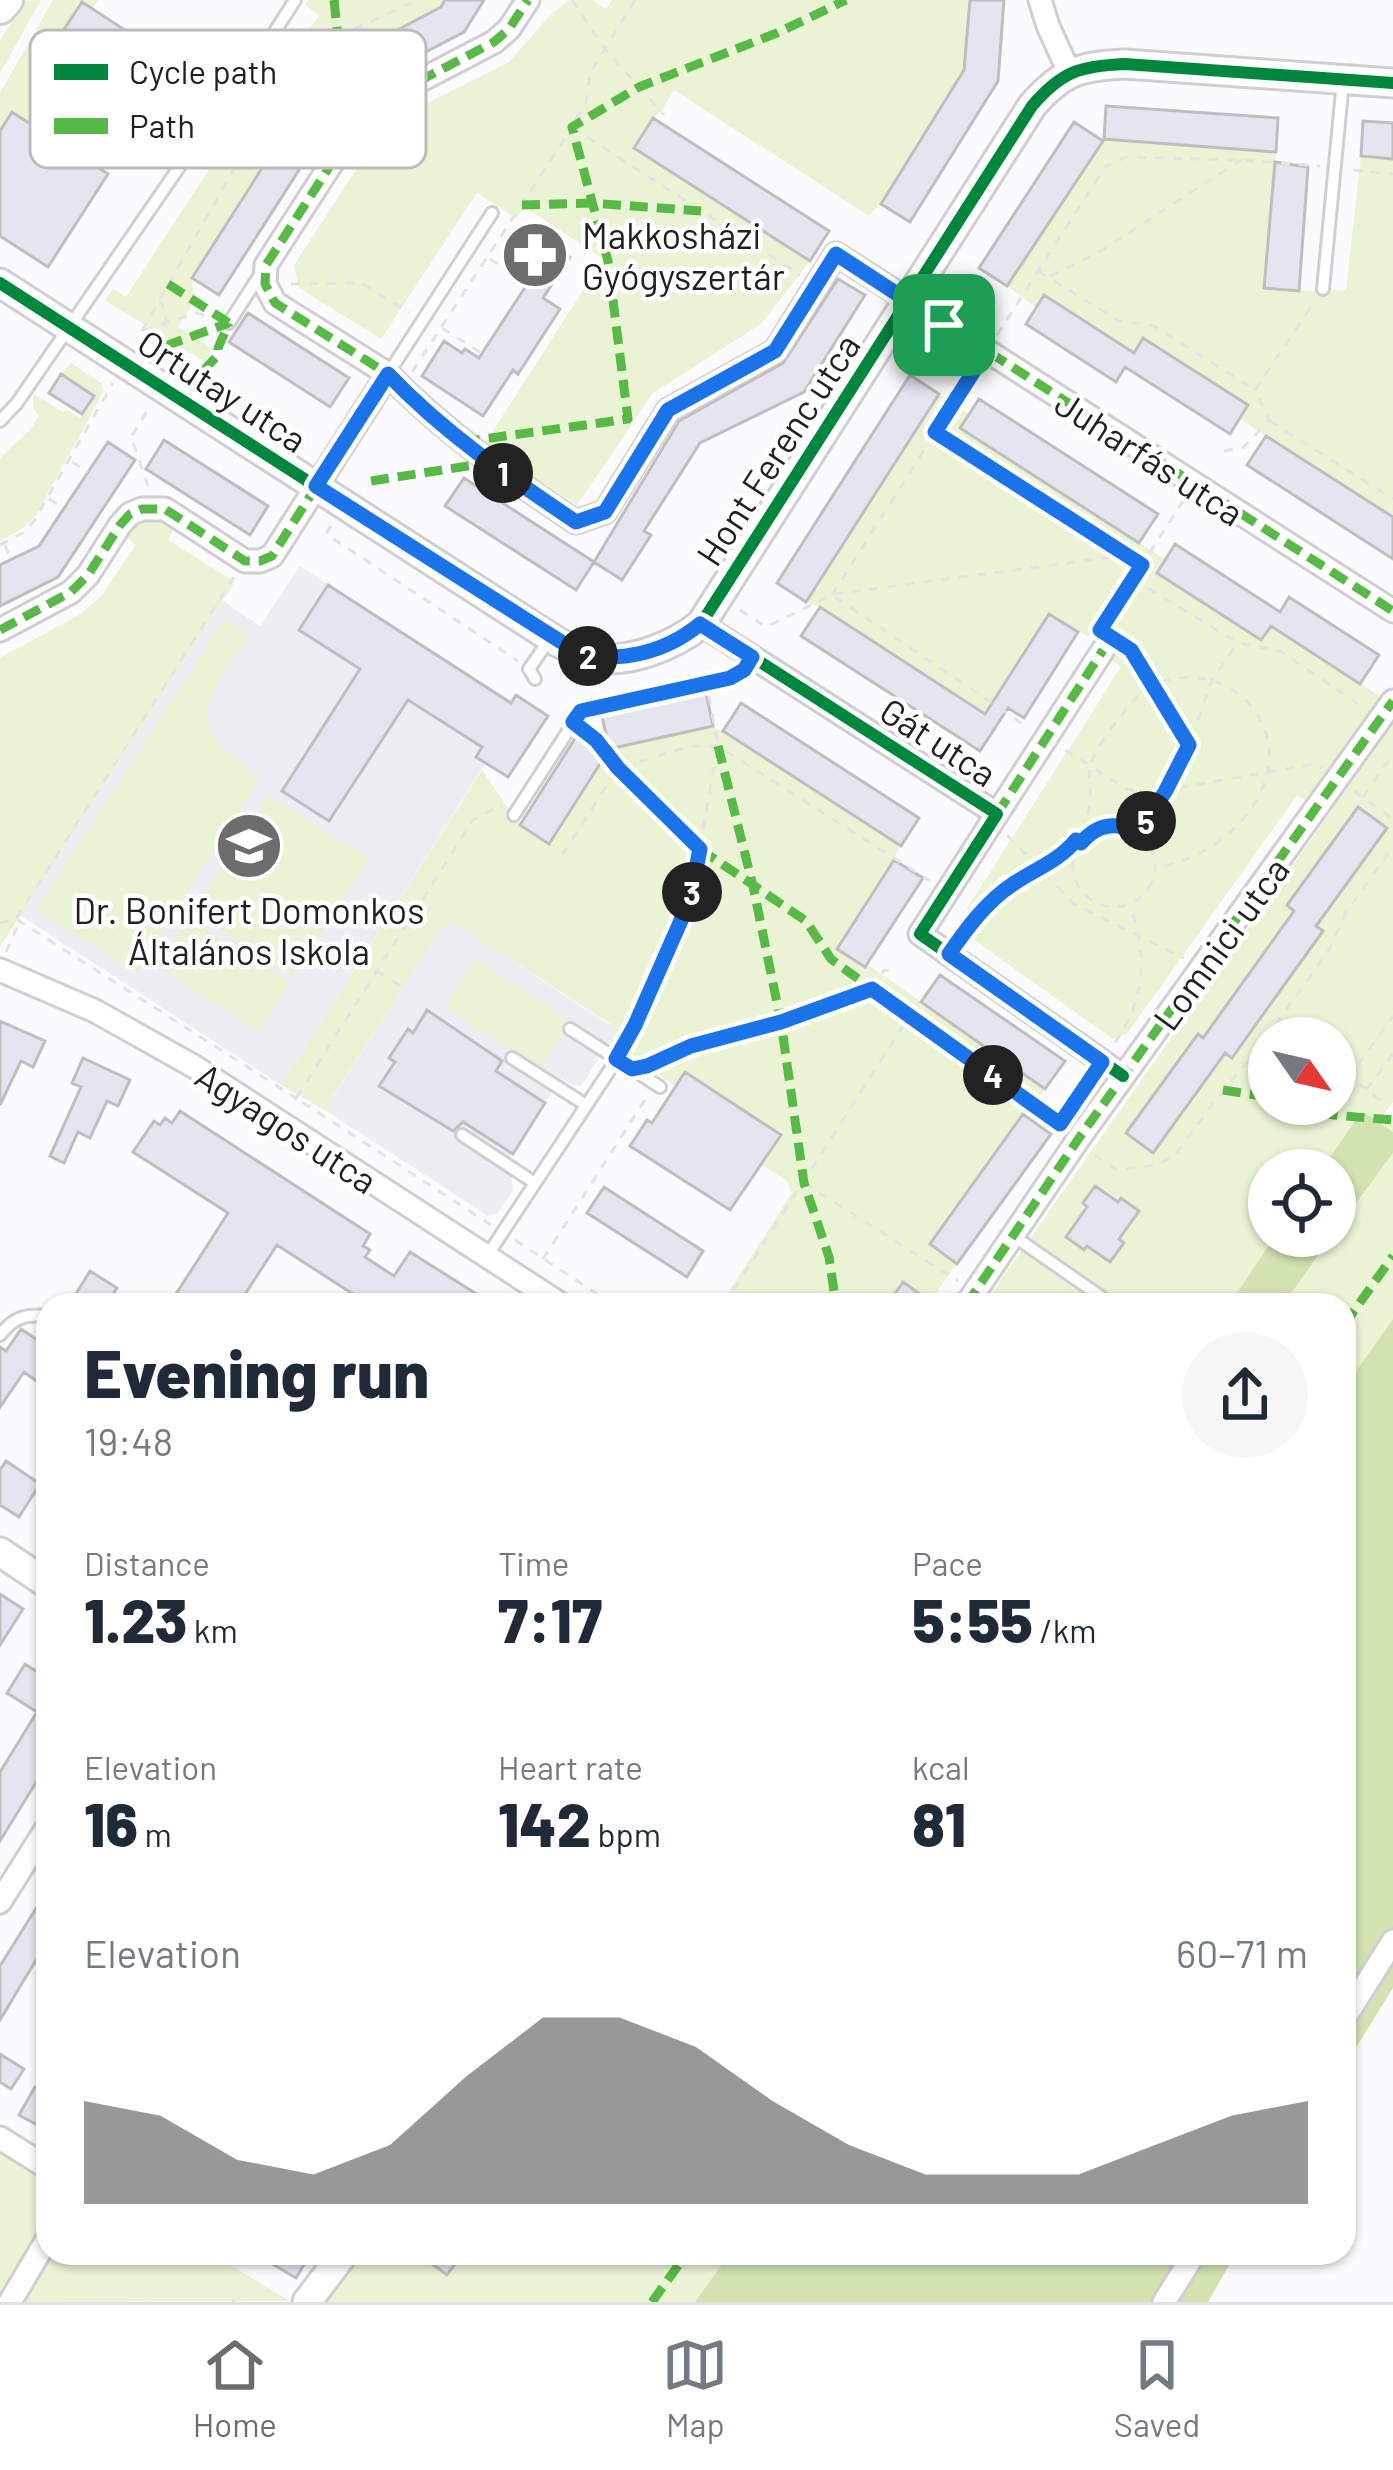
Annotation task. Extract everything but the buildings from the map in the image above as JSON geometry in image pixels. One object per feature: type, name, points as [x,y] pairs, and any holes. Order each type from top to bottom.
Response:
[{"type":"main road","points":[[0,8],[7,0]]},
{"type":"street","points":[[426,77],[494,42],[528,0]]},
{"type":"street","points":[[1040,0],[1069,72],[1090,65],[1125,64],[1393,82]]},
{"type":"street","name":"Hont Ferenc utca","points":[[719,596],[1032,106],[1069,72]]},
{"type":"street","points":[[0,630],[71,592],[130,514],[165,509],[245,561],[272,556],[316,486],[394,381],[275,303],[266,275],[331,168]]},
{"type":"street","name":"Hont Ferenc utca","points":[[394,381],[488,463],[576,522],[605,512],[668,410],[775,351],[836,254],[908,302]]},
{"type":"street","name":"Ortutay utca","points":[[0,284],[551,638],[593,658],[650,651],[685,636],[700,624],[719,596]]},
{"type":"street","name":"Juharfás utca","points":[[908,302],[1393,611]]},
{"type":"street","name":"Gát utca","points":[[700,624],[994,819]]},
{"type":"street","name":"Gát utca","points":[[949,954],[920,934],[1109,645]]},
{"type":"street","name":"Lomnici utca","points":[[974,1293],[1079,1138],[1387,710]]},
{"type":"street","points":[[949,954],[1123,1076]]},
{"type":"street","name":"Agyagos utca","points":[[0,968],[127,1027],[544,1293]]},
{"type":"street","points":[[0,1552],[36,1576]]},
{"type":"street","points":[[0,1903],[36,1845]]},
{"type":"street","points":[[1356,1999],[1393,1941]]},
{"type":"street","points":[[0,2138],[36,2160]]},
{"type":"street","points":[[10,2302],[36,2258]]},
{"type":"street","points":[[307,2302],[335,2265]]},
{"type":"street","points":[[1164,2302],[1187,2265]]},
{"type":"lane","points":[[272,30],[289,2]]},
{"type":"lane","points":[[1323,289],[1343,78]]},
{"type":"lane","points":[[0,421],[17,404],[179,168]]},
{"type":"lane","points":[[394,381],[422,320],[492,213]]},
{"type":"lane","points":[[229,323],[266,275]]},
{"type":"lane","points":[[532,674],[551,638]]},
{"type":"lane","points":[[514,815],[581,711],[730,678],[744,670],[752,657]]},
{"type":"lane","points":[[570,1029],[657,1085]]},
{"type":"lane","points":[[512,1058],[586,1105]]},
{"type":"lane","points":[[487,1256],[616,1059]]},
{"type":"lane","points":[[462,1135],[535,1183]]},
{"type":"lane","points":[[1012,1234],[1096,1293]]},
{"type":"lane","points":[[0,1335],[15,1319],[36,1315]]},
{"type":"path","points":[[352,30],[418,0]]},
{"type":"path","points":[[572,0],[604,48],[664,115]]},
{"type":"path","points":[[394,381],[441,328],[572,127],[586,102],[590,73],[635,0]]},
{"type":"path","points":[[572,127],[816,286]]},
{"type":"path","points":[[832,595],[1105,167],[1126,157],[1241,160],[1393,174]]},
{"type":"path","points":[[1048,277],[1096,254],[1241,160]]},
{"type":"path","points":[[229,323],[197,313],[142,331],[234,168]]},
{"type":"path","points":[[488,257],[529,284]]},
{"type":"path","points":[[1037,270],[1119,321],[1154,326],[1255,390],[1269,420],[1393,499]]},
{"type":"path","points":[[266,275],[362,283],[422,320]]},
{"type":"path","points":[[1255,390],[1323,289]]},
{"type":"path","points":[[159,299],[167,321],[159,342]]},
{"type":"path","points":[[441,328],[481,353]]},
{"type":"path","points":[[11,560],[2,544],[30,527],[113,383]]},
{"type":"path","points":[[150,406],[131,437],[148,486],[159,490],[156,508]]},
{"type":"path","points":[[1224,451],[1244,447],[1269,420]]},
{"type":"path","points":[[935,432],[1142,565]]},
{"type":"path","points":[[70,461],[88,472]]},
{"type":"path","points":[[1189,745],[1131,650],[1095,642],[1194,484]]},
{"type":"path","points":[[48,499],[64,508]]},
{"type":"path","points":[[332,526],[326,534],[532,674]]},
{"type":"path","points":[[719,596],[766,627],[832,595],[1127,555]]},
{"type":"path","points":[[0,968],[16,919],[245,561]]},
{"type":"path","points":[[1133,579],[1238,643],[1280,651],[1387,710]]},
{"type":"path","points":[[832,595],[1001,711],[1127,789],[1165,792],[1314,764],[1393,819]]},
{"type":"path","points":[[1138,833],[1189,745],[1212,680],[1238,643]]},
{"type":"path","points":[[949,954],[987,904],[1066,852],[1078,842],[1088,835],[1107,826],[1118,825],[1148,842],[1155,869],[1147,890],[1130,904],[1115,907],[1088,897],[1078,886],[1075,857],[1078,842],[1088,814],[1090,765],[1124,710],[1140,694],[1172,679],[1212,680],[1238,693],[1256,712],[1269,743],[1269,772],[1259,798],[1234,830],[1194,857],[1155,869]]},
{"type":"path","points":[[616,1059],[690,900],[718,746],[706,682]]},
{"type":"path","points":[[573,722],[700,849]]},
{"type":"path","points":[[562,855],[618,768],[691,746],[718,746],[947,892]]},
{"type":"path","points":[[1363,797],[1393,754]]},
{"type":"path","points":[[279,1122],[472,820],[499,806],[514,815]]},
{"type":"path","points":[[994,819],[1075,904],[1202,969]]},
{"type":"path","points":[[1079,1138],[1116,1170],[1158,1165],[1176,1154],[1329,950],[1346,912],[1393,847]]},
{"type":"path","points":[[872,989],[1060,1124],[1131,1018],[1141,987],[1140,936],[1130,904]]},
{"type":"path","points":[[0,923],[16,919],[595,1293]]},
{"type":"path","points":[[376,970],[403,988]]},
{"type":"path","points":[[632,1069],[872,989],[884,970],[895,971]]},
{"type":"path","points":[[731,1293],[910,1016]]},
{"type":"path","points":[[1380,1100],[1349,1077],[1393,1016]]},
{"type":"path","points":[[1386,1025],[1393,1030]]},
{"type":"path","points":[[1366,1090],[1393,1054]]},
{"type":"path","points":[[543,1259],[657,1085]]},
{"type":"path","points":[[804,1183],[961,1293]]},
{"type":"shaded area","name":"Dr. Bonifert Domonkos Általános Iskola","points":[[300,566],[495,692],[483,711],[500,721],[516,695],[548,716],[508,777],[485,764],[281,1085],[20,915],[223,601],[260,626]]},
{"type":"shaded area","points":[[455,924],[612,1026],[613,1036],[582,1085],[561,1078],[503,1168],[511,1174],[513,1190],[498,1213],[488,1216],[331,1114],[329,1103],[443,926]]},
{"type":"green space","points":[[41,0],[0,73],[0,41],[23,1]]},
{"type":"green space","points":[[53,0],[99,0],[72,30],[36,30]]},
{"type":"green space","points":[[308,0],[445,0],[441,7],[397,30],[309,30],[319,15],[305,5]]},
{"type":"green space","points":[[569,0],[592,0],[606,9],[612,0],[970,0],[964,70],[869,216],[674,90],[653,119],[810,261],[761,324],[653,393],[577,505],[484,445],[603,259],[525,207],[516,218],[477,193],[381,339],[299,288],[294,265],[357,168],[426,168],[426,104],[509,62]]},
{"type":"green space","points":[[30,40],[30,123],[12,112],[0,131],[0,93]]},
{"type":"green space","points":[[1104,139],[1276,152],[1264,288],[1299,291],[1346,290],[1361,156],[1393,159],[1393,518],[1240,419],[1248,405],[1143,339],[1134,353],[1045,296],[1037,308],[1007,286]]},
{"type":"green space","points":[[262,168],[192,278],[194,301],[178,327],[213,349],[205,362],[104,300],[113,289],[126,297],[208,171]]},
{"type":"green space","points":[[71,363],[101,383],[104,391],[36,515],[0,541],[0,458],[39,416],[33,408],[34,394],[80,418],[94,396],[61,374]]},
{"type":"green space","points":[[939,394],[969,414],[961,428],[1166,560],[1158,573],[1261,640],[1271,626],[1384,699],[1310,803],[1297,795],[1127,1034],[1113,1039],[967,935],[964,913],[1121,667],[1108,658],[1113,651],[1049,614],[985,714],[806,602]]},
{"type":"green space","points":[[150,520],[176,526],[168,540],[235,582],[0,947],[0,658],[82,613],[102,595],[136,545],[125,536]]},
{"type":"green space","points":[[225,619],[249,635],[214,690],[208,720],[222,748],[259,780],[136,973],[35,910]]},
{"type":"green space","points":[[1393,723],[1393,1102],[1382,1117],[1393,1125],[1393,1132],[1362,1111],[1356,1120],[1356,1017],[1248,1017],[1248,1125],[1352,1125],[1336,1149],[1248,1149],[1248,1257],[1261,1257],[1237,1293],[991,1293]]},
{"type":"green space","points":[[713,726],[901,846],[837,949],[864,967],[867,964],[1045,1089],[930,1243],[957,1263],[936,1293],[917,1293],[903,1283],[896,1293],[728,1293],[792,1193],[787,1181],[762,1165],[781,1134],[685,1073],[675,1086],[609,1043],[612,1025],[455,924],[443,926],[329,1102],[331,1114],[281,1085],[482,770],[520,825],[549,844],[609,749]]},
{"type":"green space","points":[[268,795],[369,859],[294,977],[193,912]]},
{"type":"green space","points":[[188,918],[290,983],[259,1032],[157,967]]},
{"type":"green space","points":[[475,959],[571,1021],[539,1069],[444,1007]]},
{"type":"green space","points":[[1362,1111],[1393,1132],[1393,1153],[1356,1203],[1356,1149],[1336,1149]]},
{"type":"green space","points":[[1393,1153],[1393,1319],[1356,1371],[1356,1293],[1292,1293],[1318,1257],[1356,1257],[1356,1204]]},
{"type":"green space","points":[[1261,1257],[1317,1257],[1292,1293],[1237,1293]]},
{"type":"green space","points":[[1393,1319],[1393,1988],[1356,2048],[1356,1371]]},
{"type":"green space","points":[[0,2147],[36,2169],[36,2243],[0,2299]]},
{"type":"green space","points":[[44,2265],[230,2265],[290,2301],[21,2302]]},
{"type":"green space","points":[[351,2265],[721,2265],[695,2302],[324,2302]]},
{"type":"green space","points":[[721,2265],[1229,2265],[1208,2302],[695,2302]]},
{"type":"marked path","points":[[334,0],[337,30]]},
{"type":"marked path","points":[[426,77],[494,42],[528,0]]},
{"type":"marked path","points":[[462,442],[628,419],[608,261],[572,127],[639,87],[777,33],[846,0]]},
{"type":"marked path","points":[[0,630],[71,592],[88,575],[120,525],[142,509],[165,509],[245,561],[272,556],[388,374],[275,303],[265,284],[266,265],[329,168]]},
{"type":"marked path","points":[[522,205],[591,203],[701,211]]},
{"type":"marked path","points":[[388,374],[454,434],[576,522],[605,512],[668,410],[775,351],[836,254],[1393,611]]},
{"type":"marked path","points":[[168,284],[229,323]]},
{"type":"marked path","points":[[165,346],[229,323]]},
{"type":"marked path","points":[[203,371],[218,355],[229,323]]},
{"type":"marked path","points":[[371,481],[487,463]]},
{"type":"marked path","points":[[997,814],[1103,650]]},
{"type":"marked path","points":[[974,1293],[1079,1138],[1393,701]]},
{"type":"marked path","points":[[718,746],[781,1022],[804,1183],[829,1257],[834,1293]]},
{"type":"marked path","points":[[700,849],[806,921],[831,959],[872,989]]},
{"type":"marked path","points":[[1223,1090],[1248,1094]]},
{"type":"marked path","points":[[1356,1117],[1393,1120]]},
{"type":"marked path","points":[[1356,1308],[1393,1256]]},
{"type":"marked path","points":[[652,2302],[678,2265]]},
{"type":"cycle path","points":[[0,283],[556,641],[587,656],[635,656],[678,640],[701,624],[1032,106],[1053,85],[1084,69],[1125,64],[1393,83]]},
{"type":"cycle path","points":[[701,624],[997,814],[920,934],[1123,1076]]},
{"type":"place","name":"Makkosházi Gyógyszertár","points":[[535,255]]},
{"type":"place","name":"Dr. Bonifert Domonkos Általános Iskola","points":[[249,846]]},
{"type":"route","points":[[836,254],[944,325],[986,352],[935,432],[1142,565],[1100,630],[1131,650],[1189,745],[1138,833],[1107,826],[1081,843],[1076,840],[1066,852],[987,904],[949,954],[1102,1062],[1060,1124],[872,989],[781,1022],[691,1046],[647,1066],[632,1069],[616,1059],[690,900],[700,849],[573,722],[581,711],[730,678],[744,670],[752,657],[700,624],[650,651],[593,658],[556,641],[316,486],[388,374],[488,463],[576,522],[605,512],[668,410],[775,351],[836,254]]}]
